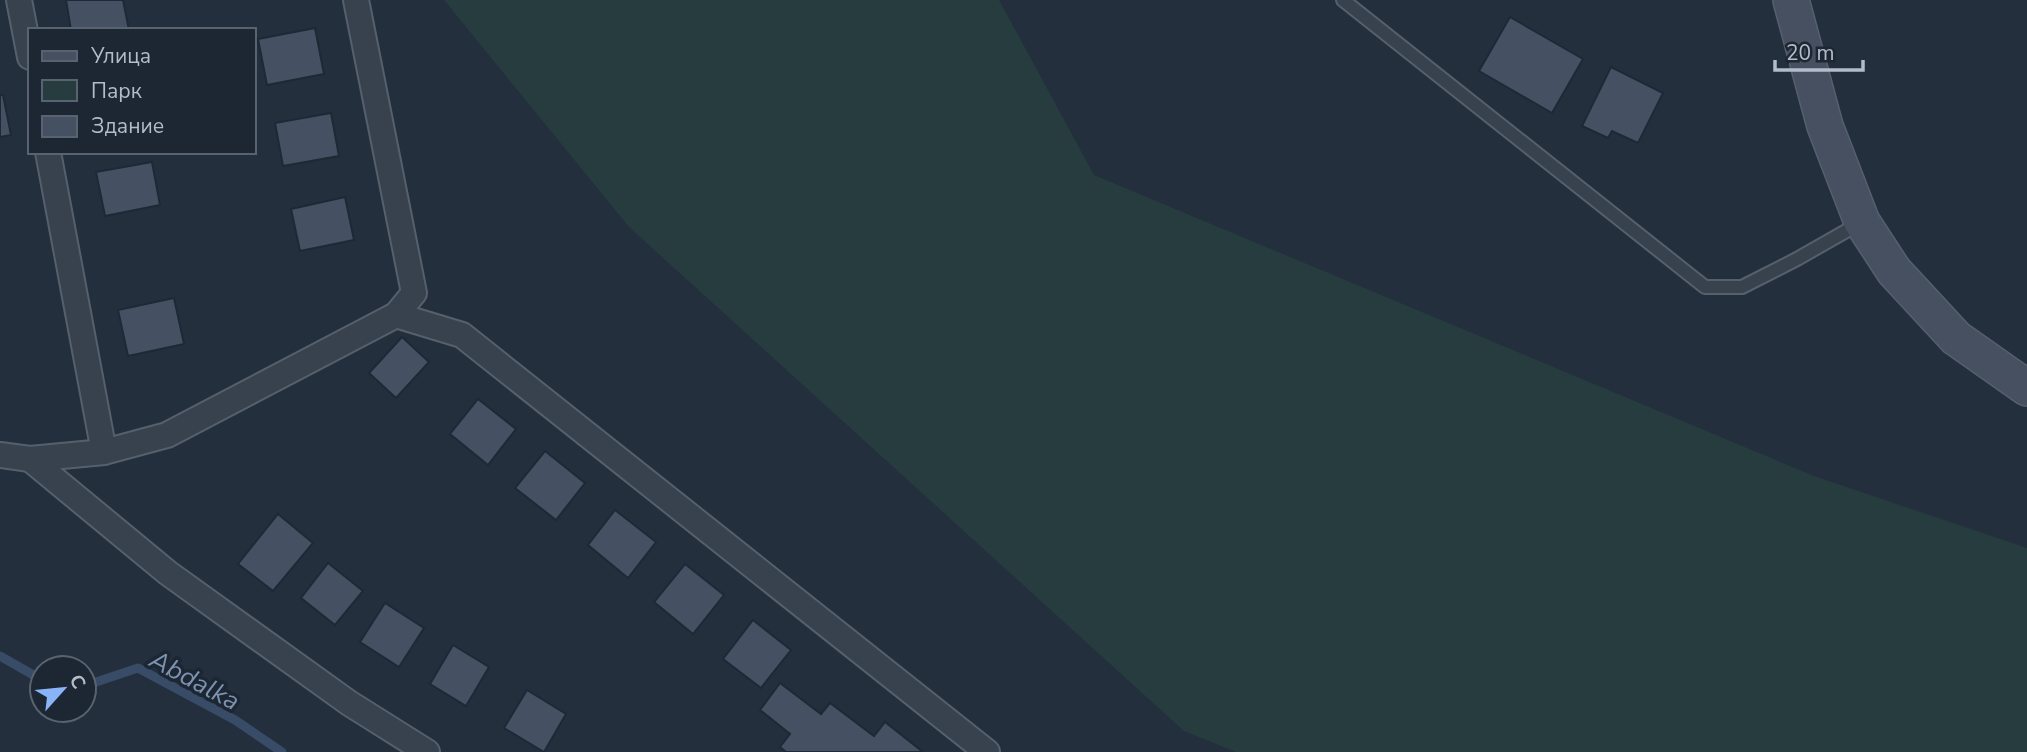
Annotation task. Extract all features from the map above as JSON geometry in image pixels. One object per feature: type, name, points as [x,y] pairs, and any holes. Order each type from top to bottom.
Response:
[{"type":"main road","points":[[1791,0],[1825,127],[1862,222],[1894,271],[1956,338],[2027,388]]},
{"type":"street","points":[[19,0],[28,47]]},
{"type":"street","points":[[0,455],[30,459],[104,452],[167,435],[396,315],[414,293],[356,0]]},
{"type":"street","points":[[48,154],[104,452]]},
{"type":"street","points":[[396,315],[462,335],[987,752]]},
{"type":"street","points":[[30,459],[168,573],[349,703],[427,752]]},
{"type":"lane","points":[[1343,0],[1705,287],[1742,287],[1862,222]]},
{"type":"green space","points":[[444,0],[999,0],[1094,175],[1814,476],[2027,548],[2027,752],[1236,752],[1184,731],[629,227]]},
{"type":"building","points":[[66,0],[123,0],[129,28],[71,28]]},
{"type":"building","points":[[1510,17],[1583,59],[1552,113],[1479,71]]},
{"type":"building","points":[[315,28],[324,74],[267,85],[258,39]]},
{"type":"building","points":[[1611,67],[1663,93],[1638,143],[1612,131],[1608,138],[1582,126]]},
{"type":"building","points":[[0,95],[3,95],[11,135],[0,137]]},
{"type":"building","points":[[331,113],[339,156],[283,166],[275,123]]},
{"type":"building","points":[[152,162],[160,205],[105,216],[96,172]]},
{"type":"building","points":[[345,197],[354,240],[300,251],[291,209]]},
{"type":"building","points":[[174,298],[184,344],[128,356],[118,310]]},
{"type":"building","points":[[402,337],[429,362],[396,398],[369,373]]},
{"type":"building","points":[[478,399],[516,429],[488,465],[450,434]]},
{"type":"building","points":[[545,451],[585,483],[556,520],[515,488]]},
{"type":"building","points":[[615,510],[656,542],[628,578],[588,545]]},
{"type":"building","points":[[278,514],[313,543],[273,591],[238,564]]},
{"type":"building","points":[[328,563],[363,591],[335,625],[301,598]]},
{"type":"building","points":[[685,564],[724,595],[693,634],[654,602]]},
{"type":"building","points":[[385,603],[424,628],[399,667],[360,642]]},
{"type":"building","points":[[753,620],[791,650],[761,688],[723,659]]},
{"type":"building","points":[[453,645],[489,667],[466,706],[430,684]]},
{"type":"building","points":[[780,683],[821,714],[830,703],[874,736],[885,722],[923,752],[786,752],[780,747],[790,734],[760,710]]},
{"type":"building","points":[[527,690],[566,714],[544,752],[504,728]]},
{"type":"waterway","name":"Abdalka","points":[[0,656],[28,672]]},
{"type":"waterway","name":"Abdalka","points":[[98,681],[138,668],[235,720],[282,752]]}]
